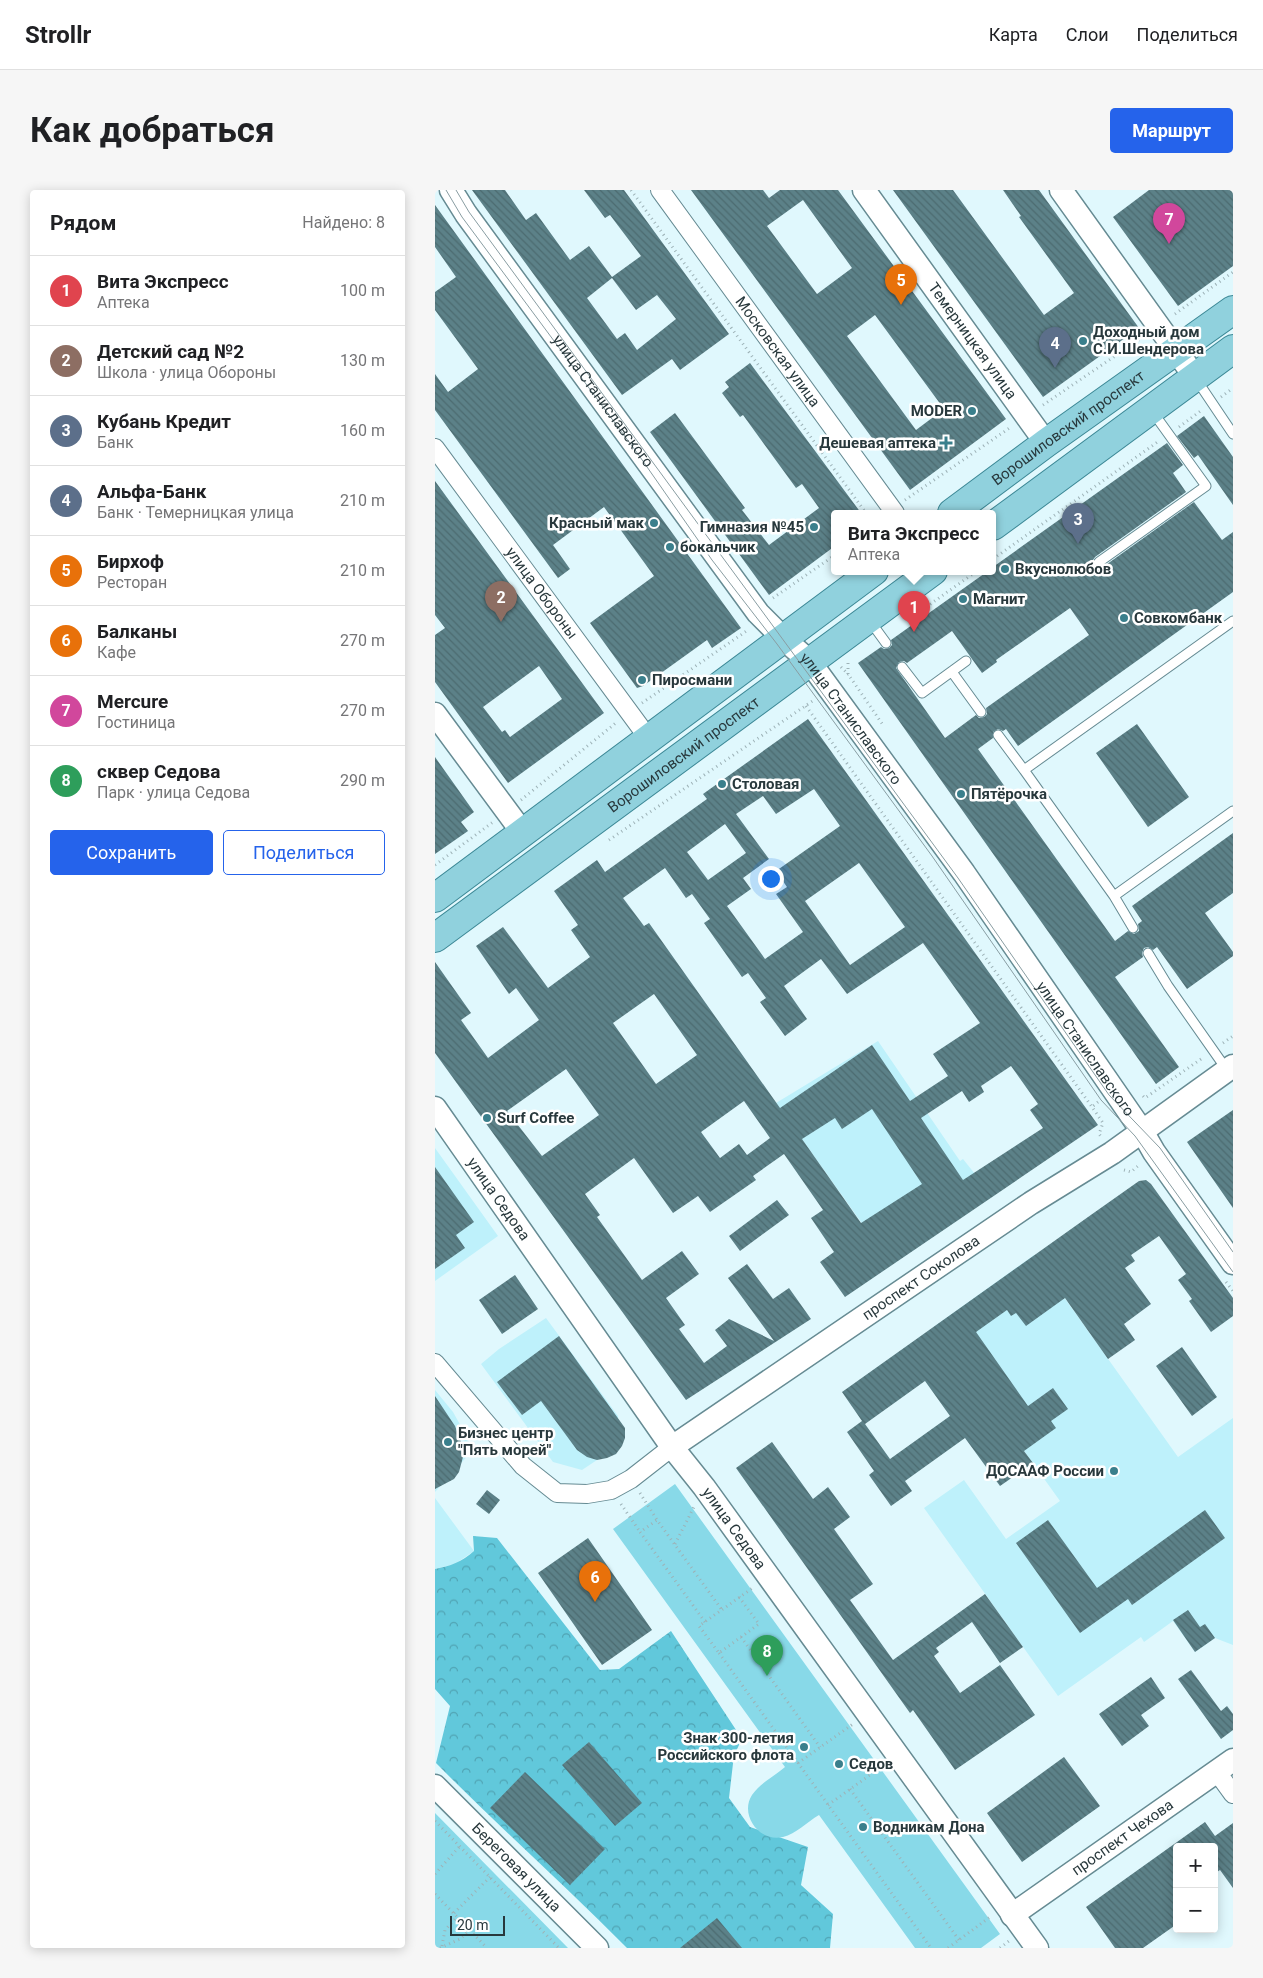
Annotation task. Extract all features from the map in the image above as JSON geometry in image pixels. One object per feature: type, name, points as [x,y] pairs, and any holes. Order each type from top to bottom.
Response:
[{"type":"main road","name":"Ворошиловский проспект","points":[[956,510],[1046,443],[1233,310]]},
{"type":"main road","points":[[996,524],[1233,349]]},
{"type":"main road","points":[[435,898],[870,575]]},
{"type":"main road","name":"Ворошиловский проспект","points":[[435,938],[549,856],[927,575]]},
{"type":"street","name":"улица Станиславского","points":[[451,190],[466,214],[758,614],[784,639],[818,655],[829,688],[959,867],[1154,1152],[1233,1262]]},
{"type":"street","name":"Московская улица","points":[[660,190],[893,510]]},
{"type":"street","name":"Темерницкая улица","points":[[864,190],[1046,443]]},
{"type":"street","points":[[1061,190],[1195,377]]},
{"type":"street","name":"улица Обороны","points":[[435,448],[649,739]]},
{"type":"street","points":[[435,714],[523,833]]},
{"type":"street","name":"проспект Соколова","points":[[435,1363],[523,1466],[557,1493],[587,1494],[611,1490],[631,1480],[672,1447],[966,1246],[1112,1153],[1230,1068]]},
{"type":"street","name":"улица Седова","points":[[435,1108],[672,1447],[704,1487],[1037,1948]]},
{"type":"street","points":[[1225,1766],[1233,1794]]},
{"type":"street","name":"проспект Чехова","points":[[1010,1910],[1225,1766]]},
{"type":"street","name":"Береговая улица","points":[[435,1786],[597,1948]]},
{"type":"lane","points":[[1195,377],[1233,434]]},
{"type":"lane","points":[[1099,562],[1206,486],[1151,408]]},
{"type":"lane","points":[[867,618],[886,643]]},
{"type":"lane","points":[[1024,770],[1233,621]]},
{"type":"lane","points":[[902,667],[921,694],[966,662]]},
{"type":"lane","points":[[952,672],[981,712]]},
{"type":"lane","points":[[998,735],[1113,896],[1133,928]]},
{"type":"lane","points":[[1113,896],[1233,811]]},
{"type":"lane","points":[[1148,954],[1213,1050],[1230,1068]]},
{"type":"path","points":[[631,190],[864,510]]},
{"type":"path","points":[[895,510],[1233,272]]},
{"type":"path","points":[[996,557],[1233,388]]},
{"type":"path","points":[[773,598],[831,558]]},
{"type":"path","points":[[921,610],[971,575]]},
{"type":"path","points":[[818,655],[848,674],[887,731]]},
{"type":"path","points":[[848,674],[847,663],[854,658]]},
{"type":"path","points":[[605,844],[806,706],[848,674]]},
{"type":"path","points":[[806,706],[1092,1106]]},
{"type":"path","points":[[1139,1092],[1145,1098],[1233,1036]]},
{"type":"path","points":[[631,1480],[657,1520],[722,1610]]},
{"type":"path","points":[[675,1544],[704,1487]]},
{"type":"path","points":[[611,1490],[705,1622]]},
{"type":"path","points":[[640,1532],[657,1520]]},
{"type":"path","points":[[719,1653],[759,1624],[739,1597],[699,1626],[931,1948]]},
{"type":"path","points":[[741,1637],[820,1747]]},
{"type":"path","points":[[798,1763],[868,1713]]},
{"type":"path","points":[[828,1805],[898,1755]]},
{"type":"path","points":[[850,1789],[959,1940]]},
{"type":"path","points":[[435,1821],[559,1948]]},
{"type":"path","points":[[435,1874],[460,1846]]},
{"type":"path","points":[[454,1913],[490,1876]]},
{"type":"path","points":[[435,1894],[487,1948]]},
{"type":"path","points":[[949,1948],[959,1940],[1010,1910]]},
{"type":"path","points":[[441,1947],[445,1930],[457,1917]]},
{"type":"path","points":[[441,1947],[460,1939],[470,1930]]},
{"type":"shaded area","points":[[878,1041],[960,1161],[963,1159],[975,1174],[891,1264],[776,1103]]},
{"type":"shaded area","points":[[435,1148],[498,1236],[435,1281]]},
{"type":"shaded area","name":"ДОСААФ России","points":[[1034,1255],[1178,1457],[1233,1418],[1233,1645],[1215,1638],[1195,1652],[1173,1621],[1144,1642],[1141,1637],[1058,1696],[924,1508],[964,1480],[1006,1539],[1060,1501],[935,1326]]},
{"type":"shaded area","points":[[546,1318],[618,1416],[618,1446],[582,1470],[553,1462],[481,1364],[499,1349]]},
{"type":"shaded area","name":"Бизнес центр \"Пять морей\"","points":[[435,1390],[453,1412],[467,1437],[472,1451],[435,1492]]},
{"type":"shaded area","points":[[675,1484],[1000,1934],[981,1948],[915,1948],[819,1815],[797,1831],[783,1837],[767,1836],[754,1826],[748,1811],[752,1795],[763,1783],[785,1767],[613,1529]]},
{"type":"shaded area","points":[[435,1498],[474,1551],[455,1564],[435,1569]]},
{"type":"shaded area","points":[[435,1813],[568,1948],[435,1948]]},
{"type":"green space","points":[[473,1536],[497,1538],[600,1670],[619,1669],[671,1631],[742,1739],[734,1755],[729,1798],[750,1827],[808,1847],[801,1885],[833,1914],[830,1948],[627,1948],[436,1763],[450,1706],[435,1689],[435,1569],[456,1563],[474,1551]]},
{"type":"building","points":[[472,190],[505,190],[526,220],[536,213],[570,260],[589,246],[612,277],[641,256],[610,215],[605,218],[584,190],[624,190],[729,334],[680,370],[672,359],[622,395]],"holes":[[[612,278],[636,310],[657,295],[676,319],[637,350],[625,333],[617,339],[587,298]]]},
{"type":"building","points":[[691,190],[763,190],[769,198],[780,190],[838,190],[1006,419],[910,490]],"holes":[[[803,200],[852,268],[817,294],[767,226]],[[875,315],[944,409],[916,430],[847,336]]]},
{"type":"building","points":[[893,190],[953,190],[1044,315],[1074,293],[1019,217],[1021,216],[1003,190],[1039,190],[1139,328],[1043,397]]},
{"type":"building","points":[[1149,190],[1233,190],[1233,266],[1178,306],[1113,217]]},
{"type":"building","points":[[435,205],[741,628],[712,648],[707,640],[643,686],[637,688],[590,623],[654,576],[604,507],[553,545],[570,569],[558,578],[435,410],[435,374],[448,392],[478,369],[435,310],[435,292],[456,277],[435,247]]},
{"type":"building","points":[[750,363],[859,510],[831,510],[831,549],[769,595],[650,432],[675,413],[745,508],[742,510],[769,545],[819,508],[802,484],[796,488],[743,415],[740,417],[722,393],[729,387],[725,382]]},
{"type":"building","points":[[1204,416],[1233,457],[1233,505],[1198,455],[1194,458],[1177,436]]},
{"type":"building","points":[[1167,443],[1183,465],[1173,473],[1186,492],[1095,557],[1093,560],[1094,565],[1097,568],[1103,567],[1194,502],[1222,540],[1233,532],[1233,592],[1018,746],[1006,729],[1003,731],[998,729],[993,732],[993,738],[978,749],[1115,941],[1128,931],[1134,934],[1139,931],[1138,924],[1142,921],[1132,906],[1233,833],[1233,893],[1205,913],[1233,952],[1233,956],[1187,989],[1157,947],[1153,950],[1148,947],[1144,948],[1143,957],[1115,977],[1179,1067],[1156,1084],[858,663],[881,647],[884,649],[889,648],[892,645],[891,640],[982,575],[996,575],[996,565]],"holes":[[[1070,608],[1089,635],[986,708],[987,714],[984,717],[979,718],[976,715],[945,738],[896,668],[899,662],[904,661],[907,663],[952,631],[982,673],[997,662],[996,660]]]},
{"type":"building","points":[[435,481],[604,713],[508,783],[435,682],[435,635],[445,628],[435,615]],"holes":[[[539,666],[562,699],[510,737],[505,730],[502,732],[483,707]]]},
{"type":"building","points":[[808,719],[1098,1125],[845,1297],[820,1262],[834,1252],[811,1218],[823,1210],[784,1154],[753,1176],[756,1180],[710,1212],[698,1196],[673,1213],[634,1158],[585,1194],[600,1215],[597,1217],[642,1280],[682,1251],[699,1274],[666,1298],[685,1325],[679,1329],[704,1363],[727,1346],[715,1330],[729,1319],[774,1341],[728,1278],[747,1264],[773,1299],[789,1288],[811,1319],[686,1400],[435,1053],[435,962],[471,1013],[461,1020],[488,1058],[539,1020],[516,988],[509,994],[476,946],[503,927],[548,988],[590,957],[571,930],[578,925],[554,891],[597,860],[605,872],[707,799],[703,794]],"holes":[[[814,789],[840,826],[776,871],[787,887],[776,894],[803,932],[765,959],[727,906],[751,889],[743,878],[769,859],[736,814],[763,796],[776,814]],[[725,824],[746,853],[708,880],[687,852]],[[859,863],[905,927],[850,965],[805,901]],[[665,868],[686,898],[692,894],[710,919],[704,923],[742,977],[748,973],[766,998],[760,1002],[785,1036],[807,1019],[784,986],[821,959],[847,994],[923,943],[980,1023],[933,1054],[948,1076],[910,1101],[872,1045],[780,1108],[649,923],[644,926],[623,898]],[[654,994],[697,1055],[656,1084],[613,1023]],[[1011,1066],[1038,1104],[1030,1110],[1043,1128],[963,1180],[921,1118],[962,1091],[969,1102],[984,1092],[981,1086]],[[566,1069],[599,1115],[542,1156],[507,1111]],[[744,1101],[770,1138],[747,1155],[739,1144],[720,1158],[701,1132]],[[872,1109],[922,1184],[861,1223],[802,1139],[835,1118],[842,1129]]]},
{"type":"building","points":[[1137,724],[1189,797],[1148,827],[1096,753]]},
{"type":"building","points":[[435,757],[474,812],[461,822],[468,831],[435,854]]},
{"type":"building","points":[[1233,1110],[1233,1208],[1187,1142]]},
{"type":"building","points":[[435,1167],[474,1222],[456,1235],[465,1248],[435,1269]]},
{"type":"building","points":[[1146,1180],[1151,1184],[1233,1298],[1233,1316],[1211,1332],[1189,1301],[1192,1299],[1178,1280],[1186,1274],[1159,1236],[1131,1255],[1135,1261],[1125,1268],[1151,1304],[1124,1324],[1135,1340],[1108,1359],[1065,1298],[1026,1326],[1016,1313],[1011,1316],[1007,1310],[976,1332],[1028,1406],[1053,1388],[1068,1409],[1051,1421],[1056,1428],[1024,1451],[1033,1463],[1000,1486],[965,1438],[905,1481],[912,1491],[891,1506],[869,1475],[874,1471],[847,1432],[862,1421],[842,1392],[1139,1181]],"holes":[[[925,1381],[950,1416],[890,1459],[865,1424]]]},
{"type":"building","points":[[777,1200],[789,1215],[740,1251],[729,1236]]},
{"type":"building","points":[[515,1275],[538,1309],[502,1334],[479,1300]]},
{"type":"building","points":[[559,1336],[625,1428],[625,1438],[622,1446],[616,1454],[607,1458],[597,1460],[587,1457],[577,1450],[541,1401],[522,1415],[497,1382]]},
{"type":"building","points":[[1182,1347],[1217,1397],[1192,1416],[1156,1366]]},
{"type":"building","name":"Бизнес центр \"Пять морей\"","points":[[435,1396],[455,1426],[463,1447],[463,1457],[459,1472],[454,1479],[435,1489]]},
{"type":"building","points":[[772,1442],[813,1499],[828,1487],[850,1517],[834,1529],[873,1584],[850,1600],[893,1660],[985,1594],[1023,1647],[1000,1663],[972,1622],[936,1648],[939,1652],[934,1656],[960,1693],[1000,1665],[1035,1715],[955,1770],[913,1710],[910,1713],[736,1468]]},
{"type":"building","points":[[487,1490],[500,1500],[489,1514],[476,1504]]},
{"type":"building","points":[[1205,1510],[1225,1538],[1132,1605],[1128,1599],[1080,1633],[1016,1543],[1048,1520],[1097,1588]]},
{"type":"building","points":[[588,1538],[652,1630],[602,1665],[538,1573]]},
{"type":"building","points":[[1188,1610],[1200,1627],[1205,1624],[1215,1638],[1195,1652],[1173,1620]]},
{"type":"building","points":[[1191,1670],[1221,1711],[1227,1706],[1233,1714],[1233,1730],[1221,1739],[1178,1679]]},
{"type":"building","points":[[1151,1677],[1165,1698],[1141,1715],[1149,1726],[1122,1746],[1099,1714]]},
{"type":"building","points":[[589,1742],[642,1803],[615,1826],[562,1765]]},
{"type":"building","points":[[1064,1757],[1100,1806],[1022,1862],[987,1813]]},
{"type":"building","points":[[525,1772],[605,1849],[570,1885],[490,1808]]},
{"type":"building","points":[[1205,1822],[1215,1836],[1233,1823],[1233,1888],[1220,1870],[1218,1871],[1218,1843],[1176,1843]]},
{"type":"building","points":[[1173,1845],[1173,1927],[1143,1948],[1115,1948],[1086,1907]]},
{"type":"building","points":[[717,1918],[742,1948],[680,1948]]},
{"type":"tram line","points":[[446,190],[462,217],[638,454],[712,560],[777,644],[932,856],[1101,1100],[1135,1136],[1233,1272]]},
{"type":"tram line","points":[[456,190],[469,212],[958,878],[1109,1095],[1160,1148],[1233,1252]]},
{"type":"place","name":"Mercure","points":[[1169,244]]},
{"type":"place","name":"Бирхоф","points":[[901,305]]},
{"type":"place","name":"Доходный дом С.И.Шендерова","points":[[1083,341]]},
{"type":"place","name":"Альфа-Банк","points":[[1055,368]]},
{"type":"place","name":"MODER","points":[[972,411]]},
{"type":"place","name":"Дешевая аптека","points":[[946,443]]},
{"type":"place","name":"Красный мак","points":[[654,523]]},
{"type":"place","name":"Гимназия №45","points":[[814,527]]},
{"type":"place","name":"Кубань Кредит","points":[[1078,544]]},
{"type":"place","name":"бокальчик","points":[[670,547]]},
{"type":"place","name":"Вкуснолюбов","points":[[1005,569]]},
{"type":"place","name":"Магнит","points":[[963,599]]},
{"type":"place","name":"Совкомбанк","points":[[1124,618]]},
{"type":"place","name":"Детский сад №2","points":[[501,622]]},
{"type":"place","name":"Вита Экспресс","points":[[914,632]]},
{"type":"place","name":"Пиросмани","points":[[642,680]]},
{"type":"place","name":"Столовая","points":[[722,784]]},
{"type":"place","name":"Пятёрочка","points":[[961,794]]},
{"type":"place","name":"Surf Coffee","points":[[487,1118]]},
{"type":"place","name":"Бизнес центр \"Пять морей\"","points":[[448,1442]]},
{"type":"place","name":"ДОСААФ России","points":[[1114,1471]]},
{"type":"place","name":"Балканы","points":[[595,1602]]},
{"type":"place","name":"сквер Седова","points":[[767,1676]]},
{"type":"place","name":"Знак 300-летия Российского флота","points":[[804,1747]]},
{"type":"place","name":"Седов","points":[[839,1764]]},
{"type":"place","name":"Водникам Дона","points":[[863,1827]]}]
